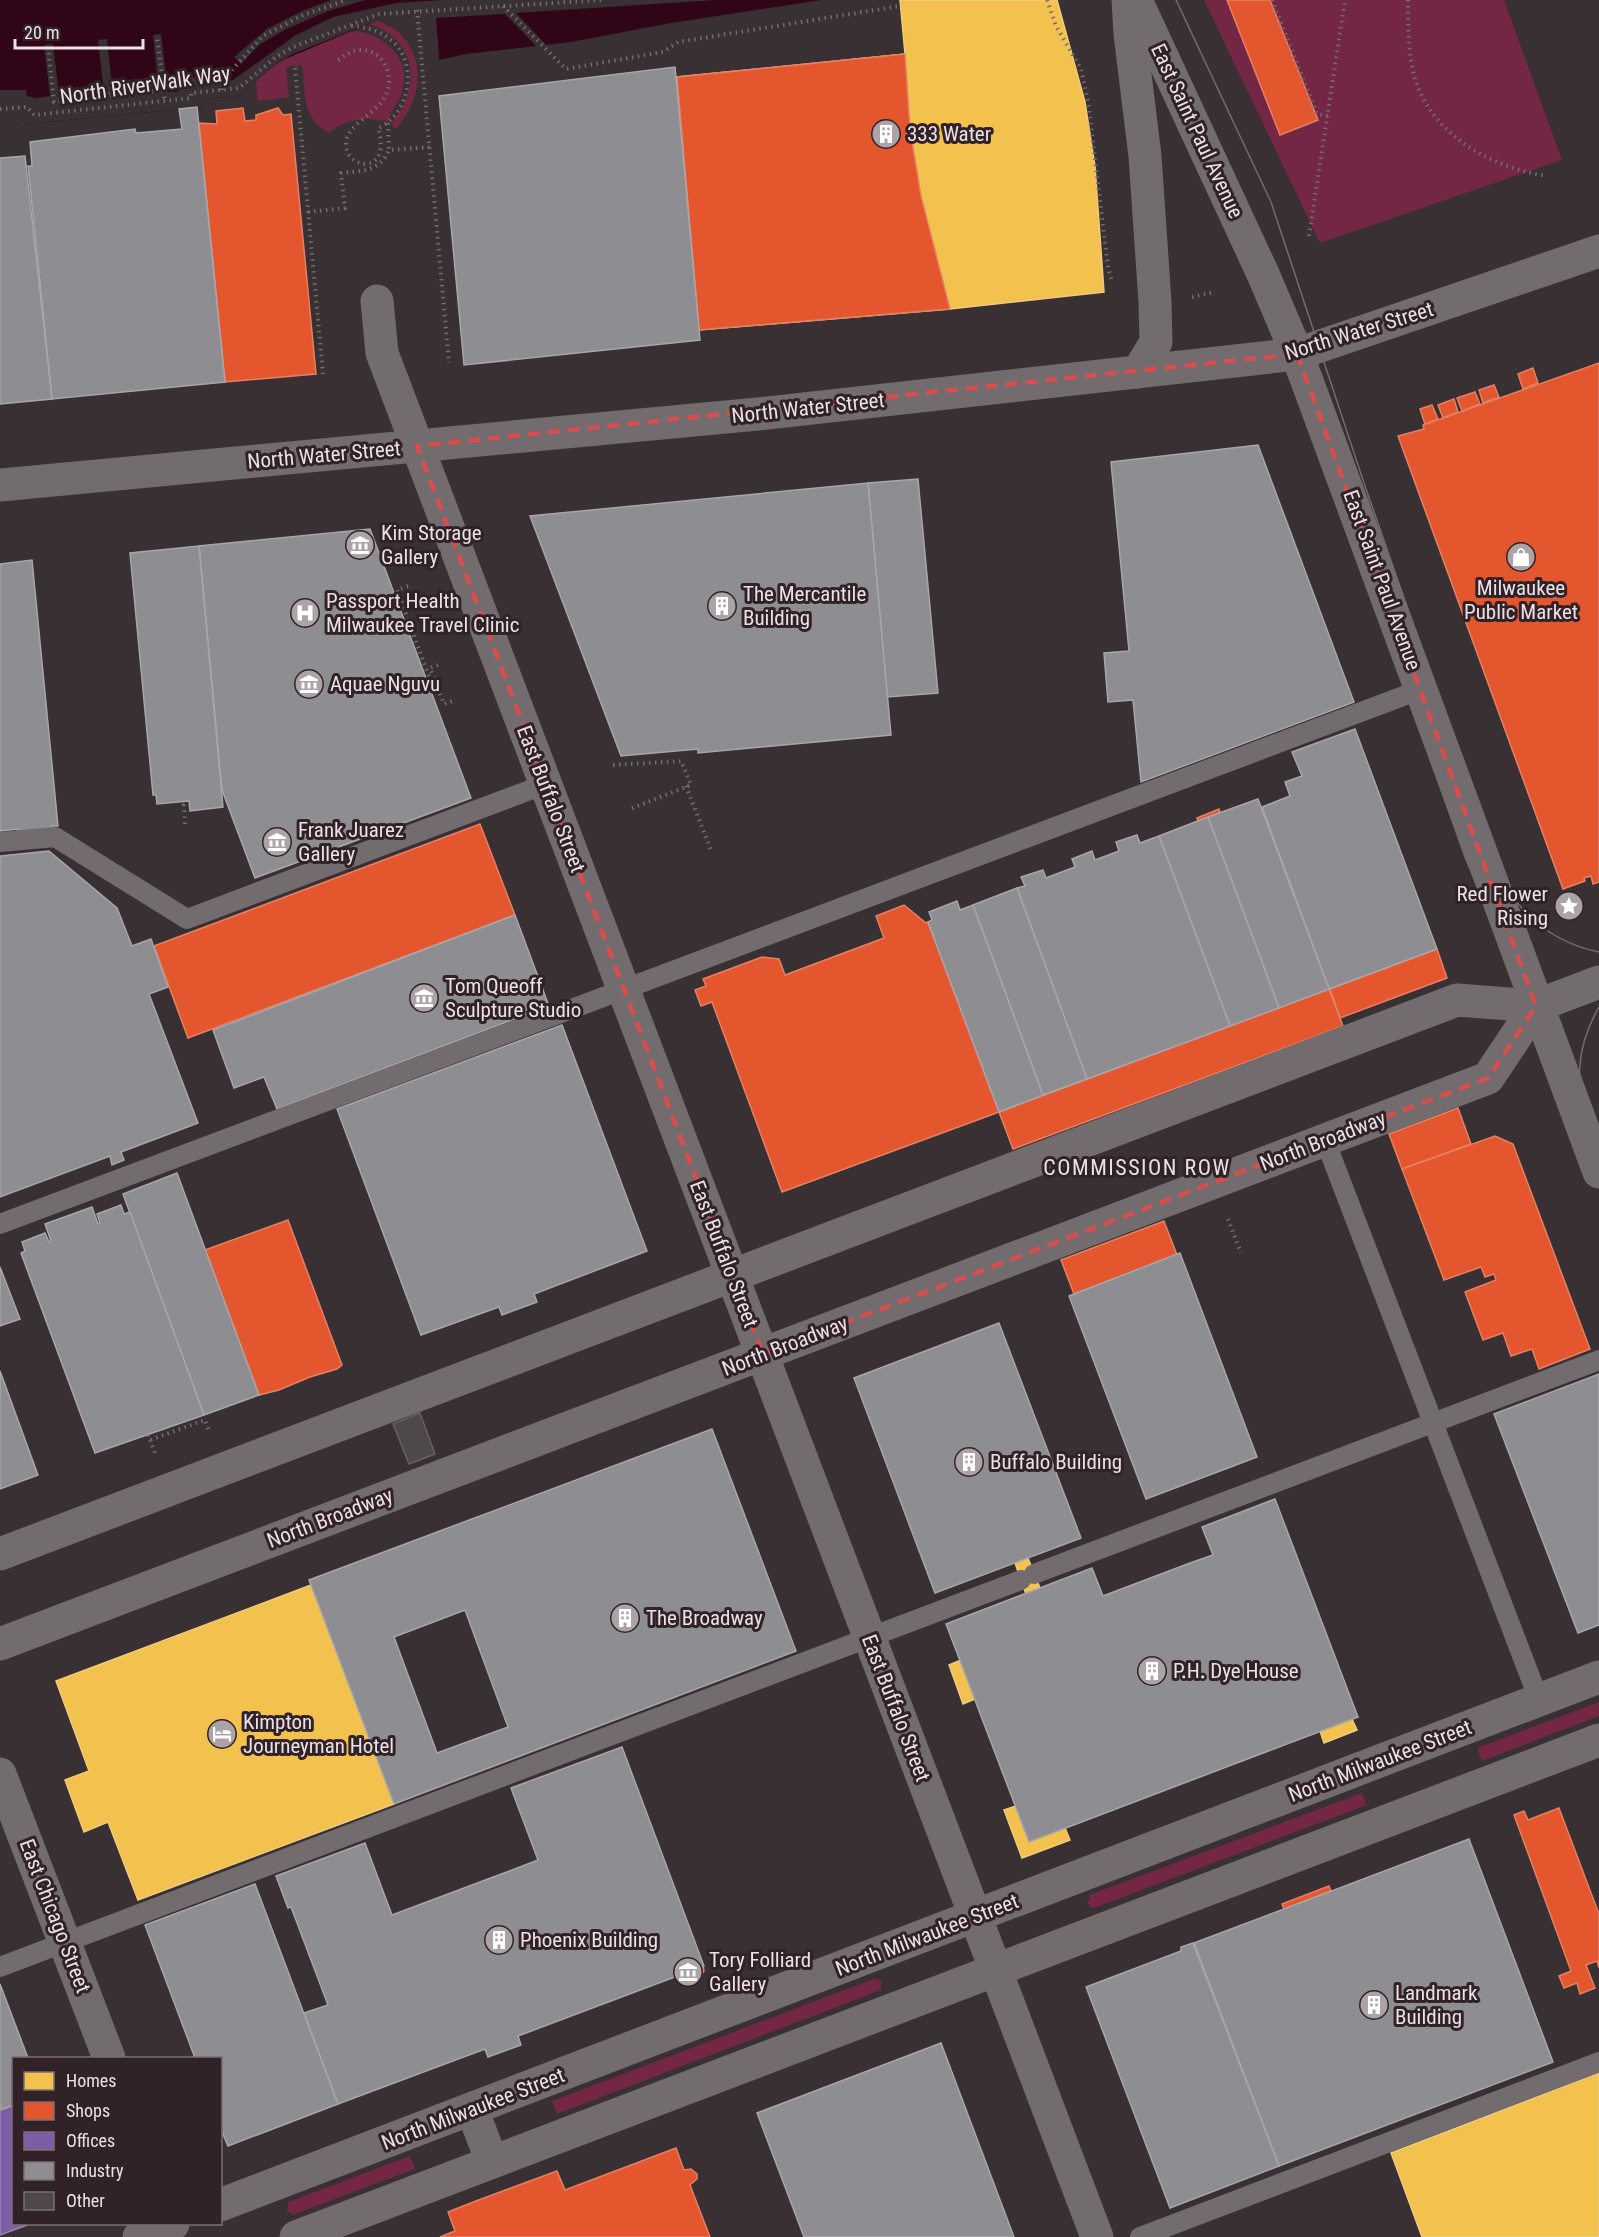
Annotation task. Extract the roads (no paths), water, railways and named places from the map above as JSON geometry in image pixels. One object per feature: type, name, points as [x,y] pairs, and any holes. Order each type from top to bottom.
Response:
[{"type":"street","points":[[1128,0],[1145,156],[1156,342],[1137,372]]},
{"type":"street","name":"East Saint Paul Avenue","points":[[1136,0],[1263,274],[1297,354],[1599,1172]]},
{"type":"street","name":"North Water Street","points":[[0,485],[758,414],[1297,354],[1599,251]]},
{"type":"street","name":"East Buffalo Street","points":[[377,301],[382,353],[1097,2237]]},
{"type":"street","points":[[0,1554],[1457,1000],[1536,1006],[1599,982]]},
{"type":"street","name":"North Broadway","points":[[0,1644],[1488,1078],[1536,1006]]},
{"type":"street","name":"North Milwaukee Street","points":[[222,2204],[1599,1677]]},
{"type":"street","points":[[296,2237],[1599,1740]]},
{"type":"street","name":"East Chicago Street","points":[[0,1774],[109,2057]]},
{"type":"street","points":[[472,2109],[492,2162]]},
{"type":"street","points":[[139,2237],[170,2225]]},
{"type":"lane","points":[[0,1224],[1422,689]]},
{"type":"lane","points":[[0,842],[55,837],[187,919],[546,784]]},
{"type":"lane","points":[[1325,1140],[1539,1700]]},
{"type":"lane","points":[[0,1967],[1599,1360]]},
{"type":"lane","points":[[1140,2237],[1599,2062]]},
{"type":"tram line","points":[[1124,0],[1253,278],[1286,355],[1465,857],[1502,946],[1533,1011],[1599,1182]]},
{"type":"tram line","points":[[1176,0],[1271,202],[1364,483],[1502,880],[1520,906],[1542,927],[1568,942],[1599,952]]},
{"type":"tram line","points":[[1584,1128],[1580,1095],[1580,1066],[1585,1038],[1599,1007]]},
{"type":"place","name":"333 Water","points":[[886,134]]},
{"type":"place","name":"Kim Storage Gallery","points":[[360,545]]},
{"type":"place","name":"Milwaukee Public Market","points":[[1521,557]]},
{"type":"place","name":"The Mercantile Building","points":[[722,606]]},
{"type":"place","name":"Passport Health Milwaukee Travel Clinic","points":[[305,613]]},
{"type":"place","name":"Aquae Nguvu","points":[[309,684]]},
{"type":"place","name":"Frank Juarez Gallery","points":[[277,842]]},
{"type":"place","name":"Red Flower Rising","points":[[1569,906]]},
{"type":"place","name":"Tom Queoff Sculpture Studio","points":[[424,998]]},
{"type":"place","name":"Buffalo Building","points":[[969,1462]]},
{"type":"place","name":"The Broadway","points":[[625,1618]]},
{"type":"place","name":"P.H. Dye House","points":[[1152,1671]]},
{"type":"place","name":"Kimpton Journeyman Hotel","points":[[222,1734]]},
{"type":"place","name":"Phoenix Building","points":[[499,1940]]},
{"type":"place","name":"Tory Folliard Gallery","points":[[688,1972]]},
{"type":"place","name":"Landmark Building","points":[[1374,2005]]},
{"type":"district","name":"COMMISSION ROW","points":[[1137,1167]]}]
